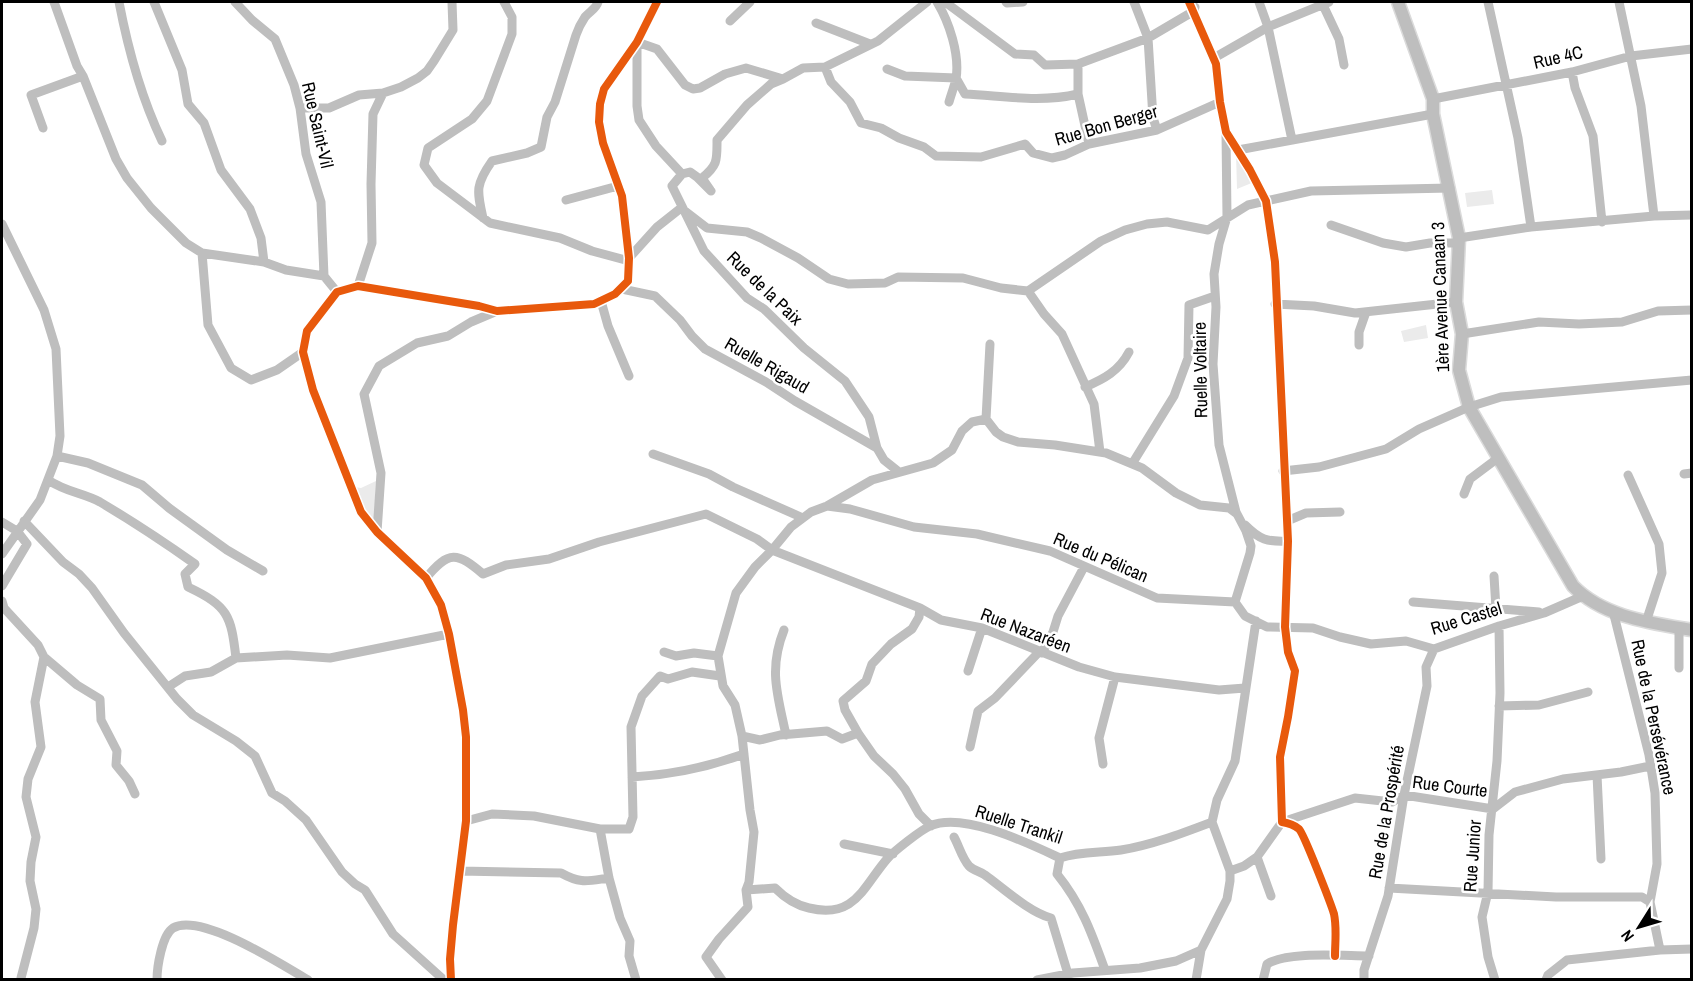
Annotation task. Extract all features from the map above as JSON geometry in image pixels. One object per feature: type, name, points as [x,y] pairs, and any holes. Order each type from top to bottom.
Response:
[{"type":"main road","name":"1ère Avenue Canaan 3","points":[[1398,2],[1433,99],[1432,114],[1450,188],[1459,240],[1456,302],[1462,334],[1459,370],[1468,407],[1574,586],[1583,596],[1596,604],[1646,622],[1692,630]]},
{"type":"street","points":[[54,2],[77,66],[116,159],[127,178],[151,208],[186,243],[202,253],[264,262],[286,270],[324,276],[337,292]]},
{"type":"street","points":[[118,2],[137,76],[151,118],[162,141]]},
{"type":"street","points":[[154,2],[182,70],[188,104],[204,123],[221,170],[250,209],[261,238],[264,262]]},
{"type":"street","name":"Rue Saint-Vil","points":[[235,2],[275,39],[294,85],[300,108],[306,154],[321,202],[324,276]]},
{"type":"street","points":[[300,108],[329,108],[359,95],[383,93],[401,87],[427,71],[453,30],[452,2]]},
{"type":"street","points":[[504,2],[512,17],[512,34],[487,101],[472,119],[428,148],[423,162],[426,169],[437,183],[490,223],[560,238],[592,251],[629,260]]},
{"type":"street","points":[[483,218],[477,192],[482,177],[492,161],[527,153],[541,147],[547,117],[555,102],[580,24],[598,2]]},
{"type":"street","points":[[451,980],[453,926],[466,821],[466,737],[449,634],[441,605],[426,578],[377,532],[361,512],[314,390],[303,352],[307,332],[337,292],[358,286],[497,310],[594,304],[622,289],[628,281],[629,260],[622,196],[603,143],[599,122],[600,104],[604,88],[637,42],[657,2]]},
{"type":"street","points":[[730,21],[750,2]]},
{"type":"street","points":[[637,42],[639,120],[656,146],[682,174],[690,172],[711,191],[702,178],[714,168],[717,158],[717,140],[747,105],[771,84],[803,68],[825,67],[878,41],[927,2]]},
{"type":"street","points":[[936,2],[948,25],[955,59],[956,78],[949,102]]},
{"type":"street","points":[[945,2],[1015,54],[1034,55],[1045,65],[1078,64],[1148,38],[1195,6]]},
{"type":"street","points":[[1006,2],[1023,2]]},
{"type":"street","points":[[1134,2],[1148,38],[1153,118],[1157,130]]},
{"type":"street","points":[[1189,2],[1195,6],[1214,58],[1226,132],[1266,201],[1275,262],[1275,304],[1288,541],[1285,627],[1288,652],[1294,671],[1280,757],[1282,822],[1257,858],[1230,871]]},
{"type":"street","points":[[1259,2],[1268,27],[1292,140]]},
{"type":"street","points":[[1488,2],[1518,138],[1531,226]]},
{"type":"street","points":[[1619,2],[1641,106],[1654,216]]},
{"type":"street","points":[[1214,58],[1268,27],[1326,3],[1339,39],[1344,65]]},
{"type":"street","points":[[816,23],[870,44]]},
{"type":"street","points":[[637,42],[657,49],[684,85],[693,89],[700,88],[725,74],[746,68],[783,80]]},
{"type":"street","name":"Rue 4C","points":[[1433,99],[1572,72],[1631,56],[1692,49]]},
{"type":"street","points":[[1078,64],[1078,94],[1089,144]]},
{"type":"street","name":"Rue Bon Berger","points":[[825,67],[831,82],[850,102],[861,123],[881,128],[899,138],[924,147],[936,156],[981,157],[1025,144],[1033,153],[1052,158],[1089,144],[1157,130],[1220,102]]},
{"type":"street","points":[[887,69],[905,76],[956,78]]},
{"type":"street","points":[[1572,72],[1575,88],[1593,136],[1602,222]]},
{"type":"street","points":[[43,128],[31,95],[83,76]]},
{"type":"street","points":[[956,78],[965,94],[1028,100],[1078,94]]},
{"type":"street","points":[[358,286],[372,243],[370,184],[373,114],[383,93]]},
{"type":"street","points":[[1238,150],[1432,114]]},
{"type":"street","name":"Ruelle Voltaire","points":[[1226,132],[1227,217],[1214,274],[1213,364],[1218,435],[1236,512],[1251,546],[1235,602]]},
{"type":"street","name":"Rue de la Paix","points":[[682,174],[672,186],[704,251],[747,298],[764,309],[804,348],[845,381],[869,417],[877,448]]},
{"type":"street","points":[[566,200],[618,186]]},
{"type":"street","points":[[629,260],[657,227],[681,208],[707,228],[747,232],[798,258],[829,279],[848,284],[885,283],[898,277],[963,278],[1000,288],[1028,291],[1101,241],[1125,230],[1147,224],[1167,222],[1208,230],[1248,205],[1311,191],[1450,188]]},
{"type":"street","points":[[1331,225],[1383,243],[1406,247],[1459,240],[1531,226],[1692,215]]},
{"type":"street","points":[[2,224],[45,310],[56,348],[60,436],[57,456],[39,500],[2,554]]},
{"type":"street","points":[[202,253],[208,325],[231,368],[251,380],[277,370],[303,352]]},
{"type":"street","name":"Ruelle Rigaud","points":[[622,289],[655,296],[705,349],[766,382],[877,448],[884,460],[899,472]]},
{"type":"street","points":[[1028,291],[1062,334],[1094,404],[1100,452]]},
{"type":"street","points":[[1132,464],[1174,396],[1188,358],[1189,304],[1215,296]]},
{"type":"street","points":[[601,301],[608,326],[629,376]]},
{"type":"street","points":[[1275,304],[1314,306],[1355,313],[1456,302]]},
{"type":"street","points":[[377,532],[381,473],[364,394],[379,366],[417,343],[448,336],[497,310]]},
{"type":"street","points":[[1462,334],[1539,322],[1579,324],[1622,322],[1658,311],[1692,310]]},
{"type":"street","points":[[1359,345],[1359,332],[1366,312]]},
{"type":"street","points":[[990,344],[986,419],[1003,437],[1018,442],[1100,452],[1142,468],[1176,493],[1200,505],[1223,507],[1236,512],[1256,537],[1271,542],[1288,541]]},
{"type":"street","points":[[1085,387],[1105,379],[1123,363],[1129,352]]},
{"type":"street","points":[[1283,471],[1319,467],[1386,449],[1419,429],[1468,407],[1501,397],[1692,380]]},
{"type":"street","points":[[722,980],[706,957],[748,907],[746,890],[749,882],[754,832],[742,736],[735,705],[723,686],[720,676],[718,656],[736,592],[791,527],[811,512],[827,506],[872,480],[933,463],[952,450],[962,430],[972,422],[986,419]]},
{"type":"street","points":[[652,454],[709,474],[734,488],[803,518]]},
{"type":"street","points":[[57,456],[88,463],[142,485],[169,508],[227,550],[263,571]]},
{"type":"street","points":[[1464,494],[1470,478],[1498,458]]},
{"type":"street","points":[[1628,474],[1659,544],[1662,573],[1646,622]]},
{"type":"street","points":[[48,480],[62,489],[97,501],[195,564],[185,574],[188,587],[211,598],[220,606],[228,619],[233,635],[236,658]]},
{"type":"street","name":"Rue du Pélican","points":[[827,506],[850,509],[914,527],[977,534],[1050,551],[1157,598],[1235,602]]},
{"type":"street","points":[[1287,521],[1306,513],[1341,512]]},
{"type":"street","name":"Rue Nazaréen","points":[[426,578],[440,561],[458,557],[467,560],[483,574],[506,565],[549,560],[599,542],[706,514],[757,539],[772,550],[920,608],[941,620],[982,628],[1079,667],[1115,677],[1218,690],[1245,688]]},
{"type":"street","points":[[24,521],[63,562],[92,588],[124,633],[193,715],[236,741],[255,756],[272,793],[306,820],[342,872],[365,890],[393,934],[444,980]]},
{"type":"street","points":[[2,522],[17,531],[27,544],[2,585]]},
{"type":"street","points":[[970,747],[978,711],[995,698],[1040,652],[1053,632],[1058,616],[1084,567]]},
{"type":"street","points":[[1494,576],[1496,609]]},
{"type":"street","name":"Rue Castel","points":[[1285,627],[1313,628],[1371,644],[1406,641],[1434,649],[1544,613],[1583,596]]},
{"type":"street","points":[[2,601],[4,608],[38,645],[44,657],[77,685],[100,699],[100,720],[117,752],[116,765],[129,781],[135,794]]},
{"type":"street","points":[[1235,602],[1245,616],[1267,627],[1285,627]]},
{"type":"street","points":[[1413,602],[1544,613]]},
{"type":"street","points":[[746,890],[775,888],[785,899],[801,906],[816,910],[835,910],[850,904],[860,896],[893,854],[931,825],[919,814],[899,781],[874,756],[858,734],[845,710],[843,701],[866,681],[872,664],[891,644],[912,629],[919,617],[920,608]]},
{"type":"street","name":"Rue de la Persévérance","points":[[1613,611],[1655,793],[1657,864],[1650,902]]},
{"type":"street","points":[[1196,980],[1201,950],[1227,899],[1230,871],[1212,822],[1217,800],[1235,761],[1256,621]]},
{"type":"street","name":"Rue Junior","points":[[1495,980],[1488,957],[1482,917],[1488,892],[1489,835],[1493,809],[1499,706],[1499,626]]},
{"type":"street","points":[[1678,627],[1679,668]]},
{"type":"street","points":[[968,671],[982,628]]},
{"type":"street","points":[[784,630],[777,647],[774,676],[776,696],[786,735]]},
{"type":"street","points":[[168,687],[185,676],[211,672],[236,658],[297,655],[330,658],[449,634]]},
{"type":"street","name":"Rue de la Prospérité","points":[[1364,980],[1364,970],[1389,888],[1404,795],[1427,686],[1426,667],[1434,649]]},
{"type":"street","points":[[664,652],[676,656],[694,653],[718,656]]},
{"type":"street","points":[[21,978],[34,927],[36,909],[30,881],[36,837],[26,796],[28,779],[41,747],[35,702],[44,657]]},
{"type":"street","points":[[466,821],[492,814],[534,816],[600,829],[629,829],[633,817],[631,727],[642,696],[660,676],[668,680],[692,672],[720,676]]},
{"type":"street","points":[[1103,764],[1099,738],[1115,677]]},
{"type":"street","points":[[1499,706],[1539,705],[1588,692]]},
{"type":"street","points":[[742,736],[760,740],[827,731],[842,739],[858,734]]},
{"type":"street","points":[[632,777],[687,771],[721,763],[744,754]]},
{"type":"street","name":"Rue Courte","points":[[1282,822],[1355,798],[1392,802],[1404,795],[1493,809],[1515,792],[1563,779],[1650,766]]},
{"type":"street","points":[[1596,775],[1601,859]]},
{"type":"street","name":"Ruelle Trankil","points":[[931,825],[950,822],[976,826],[1011,835],[1060,858],[1074,853],[1121,850],[1177,835],[1212,822]]},
{"type":"street","points":[[1282,822],[1299,829],[1307,842],[1333,912],[1336,927],[1335,956]]},
{"type":"street","points":[[600,829],[609,878],[620,918],[630,941],[630,956],[636,980]]},
{"type":"street","points":[[954,837],[969,866],[976,872],[985,874],[996,884],[1051,918],[1068,974]]},
{"type":"street","points":[[844,844],[893,854]]},
{"type":"street","points":[[1060,858],[1057,874],[1072,892],[1085,916],[1105,970]]},
{"type":"street","points":[[1257,858],[1271,896]]},
{"type":"street","points":[[460,871],[561,873],[574,880],[585,881],[609,878]]},
{"type":"street","points":[[1389,888],[1556,897],[1642,897],[1650,902],[1660,950]]},
{"type":"street","points":[[157,980],[163,945],[171,930],[181,925],[200,926],[249,945],[308,980]]},
{"type":"street","points":[[1546,980],[1548,975],[1567,960],[1660,950],[1692,949]]},
{"type":"street","points":[[1037,980],[1068,974],[1140,968],[1176,962],[1201,950]]},
{"type":"street","points":[[1263,980],[1269,962],[1300,957],[1369,956]]},
{"type":"shaded area","points":[[1236,153],[1254,182],[1237,189]]},
{"type":"shaded area","points":[[1492,190],[1494,204],[1467,207],[1465,193]]},
{"type":"shaded area","points":[[1426,325],[1428,338],[1404,342],[1401,331]]},
{"type":"shaded area","points":[[376,481],[374,522],[354,487],[361,488]]},
{"type":"cycle path","points":[[451,980],[453,925],[466,821],[466,737],[449,634],[441,605],[426,578],[377,532],[361,512],[313,390],[303,352],[307,331],[337,292],[358,286],[497,311],[594,304],[615,294],[628,281],[629,258],[622,196],[603,143],[599,122],[600,104],[604,89],[637,42],[657,2]]},
{"type":"cycle path","points":[[1189,2],[1216,64],[1226,132],[1266,201],[1275,262],[1288,541],[1285,627],[1288,652],[1295,671],[1280,757],[1282,822],[1299,829],[1317,870],[1334,914],[1335,956]]}]
